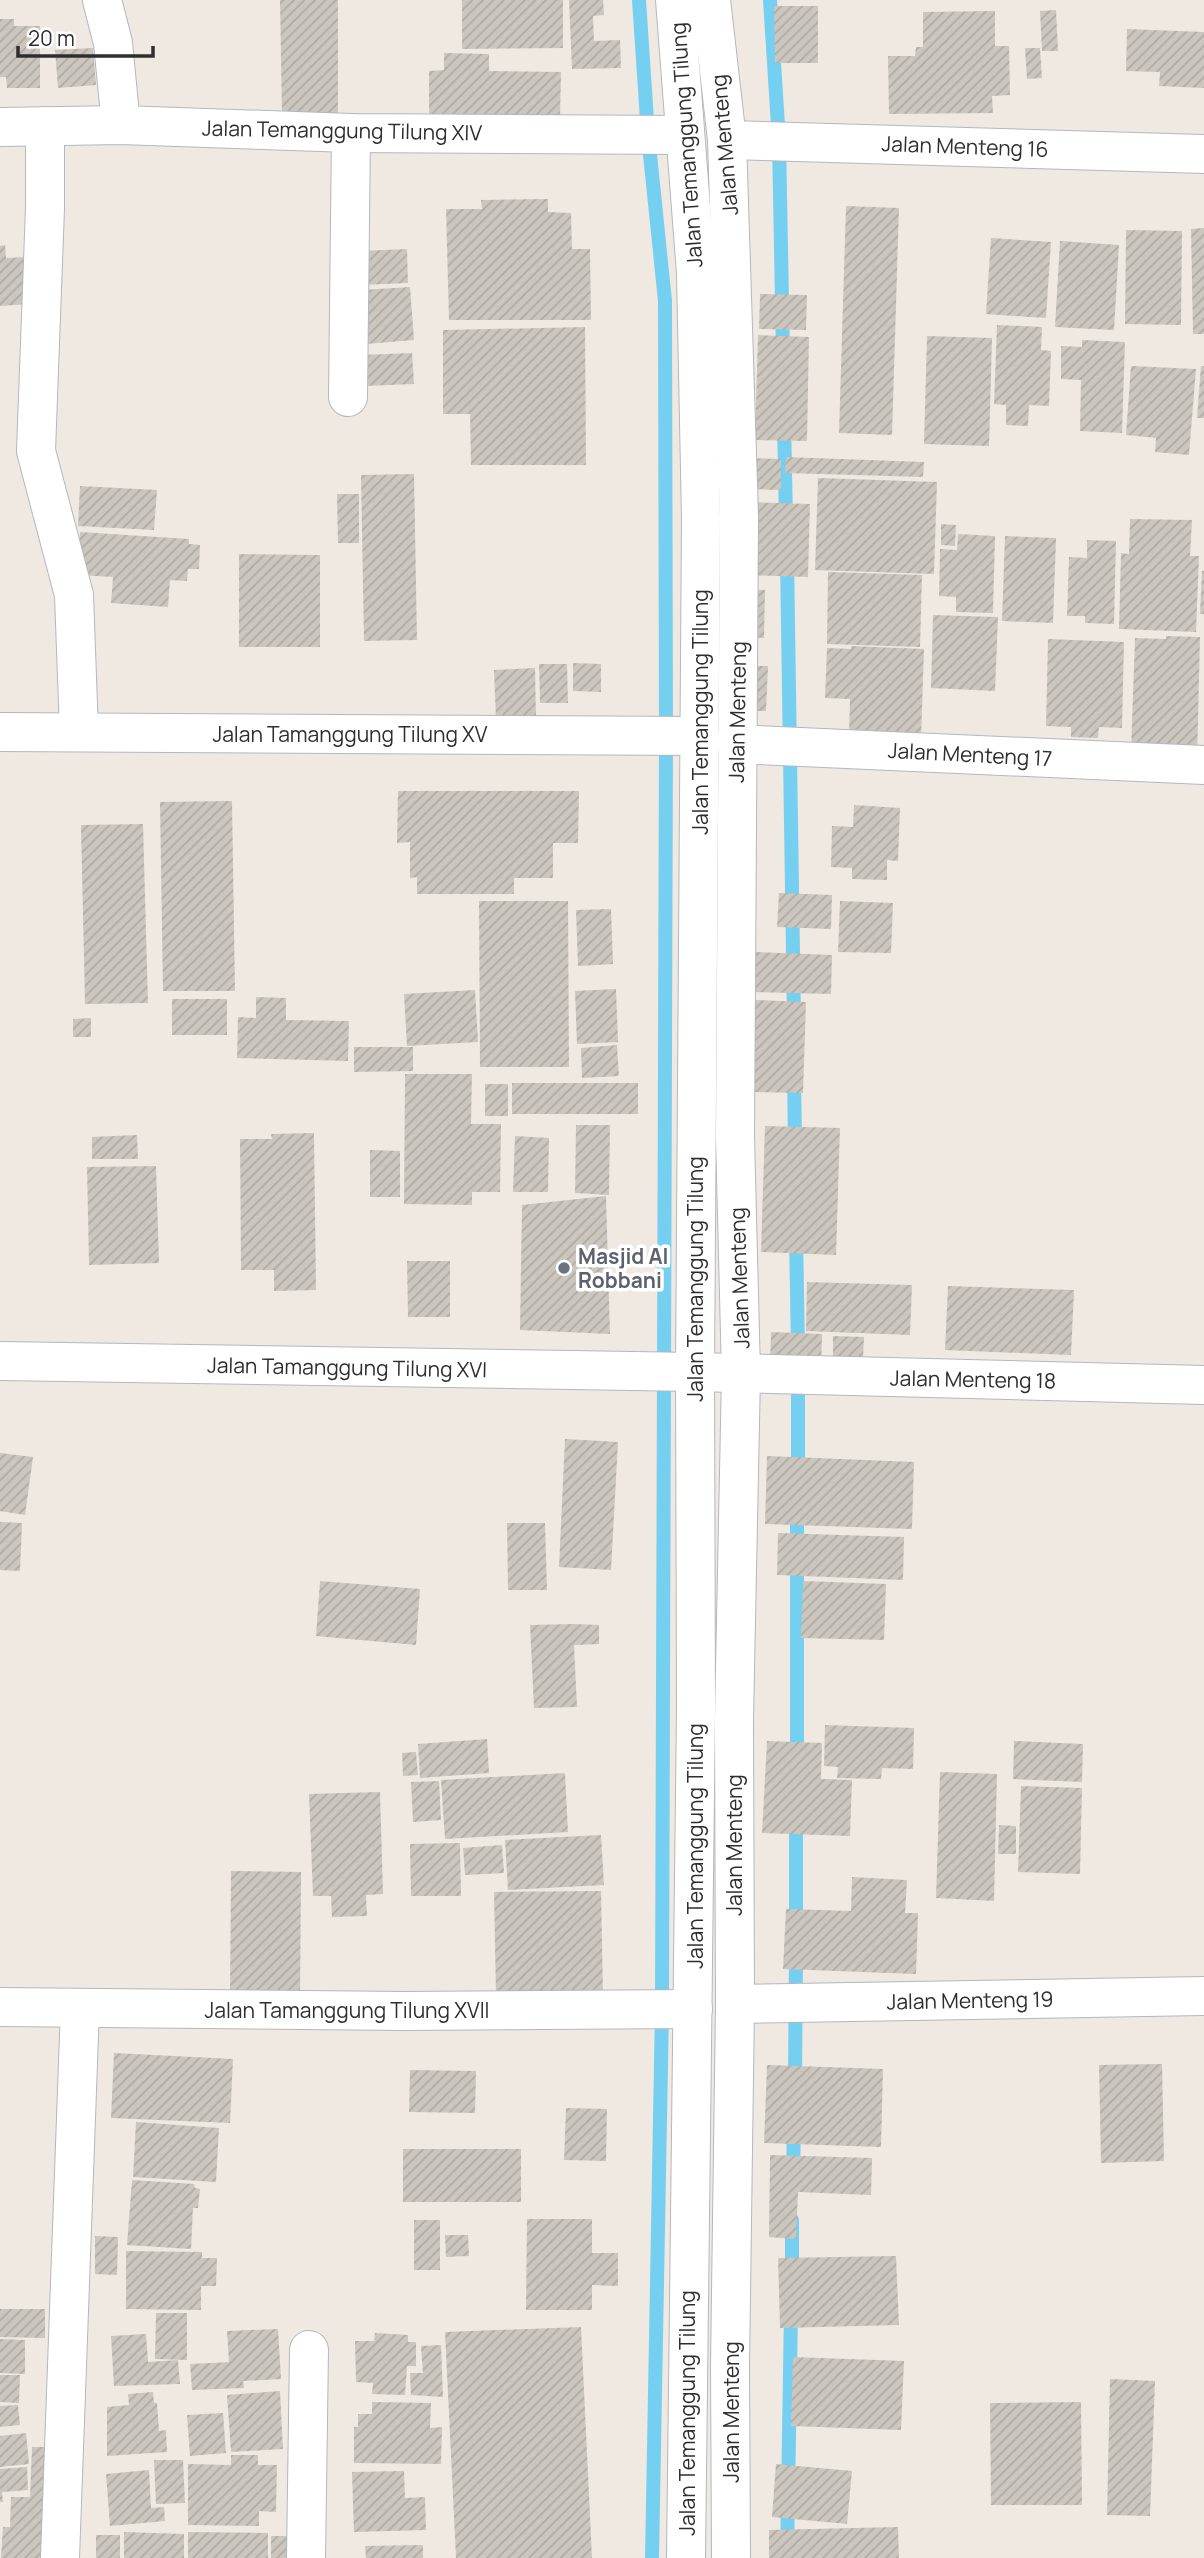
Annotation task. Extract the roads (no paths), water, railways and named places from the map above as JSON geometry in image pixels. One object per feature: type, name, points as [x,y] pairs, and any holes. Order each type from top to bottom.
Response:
[{"type":"street","points":[[102,0],[113,43],[121,125]]},
{"type":"street","name":"Jalan Temanggung Tilung","points":[[675,0],[696,272],[699,399],[718,740],[695,1372],[694,2008],[686,2558]]},
{"type":"street","name":"Jalan Menteng","points":[[711,0],[727,140],[738,468],[718,740],[735,1136],[741,1374],[734,1718],[731,2558]]},
{"type":"street","name":"Jalan Temanggung Tilung XIV","points":[[0,127],[121,125],[351,133],[684,135]]},
{"type":"street","points":[[45,126],[45,208],[36,451],[74,594],[79,732]]},
{"type":"street","points":[[348,397],[351,133]]},
{"type":"street","name":"Jalan Menteng 16","points":[[727,140],[1204,154]]},
{"type":"street","name":"Jalan Tamanggung Tilung XV","points":[[0,732],[718,740]]},
{"type":"street","name":"Jalan Menteng 17","points":[[718,740],[1204,765]]},
{"type":"street","name":"Jalan Tamanggung Tilung XVI","points":[[0,1361],[741,1374]]},
{"type":"street","name":"Jalan Menteng 18","points":[[741,1374],[1204,1385]]},
{"type":"street","name":"Jalan Menteng 19","points":[[735,2004],[1204,1996]]},
{"type":"street","name":"Jalan Tamanggung Tilung XVII","points":[[0,2007],[418,2011],[694,2008]]},
{"type":"street","points":[[60,2558],[80,2008]]},
{"type":"street","points":[[306,2558],[309,2350]]},
{"type":"waterway","points":[[639,0],[648,135],[665,301],[662,2009],[652,2558]]},
{"type":"waterway","points":[[770,0],[779,141],[783,355]]},
{"type":"waterway","points":[[784,421],[786,520]]},
{"type":"waterway","points":[[787,558],[794,1020]]},
{"type":"waterway","points":[[794,1075],[795,1146]]},
{"type":"waterway","points":[[796,1236],[798,1349]]},
{"type":"waterway","points":[[798,1376],[798,1475]]},
{"type":"waterway","points":[[797,1506],[797,1759]]},
{"type":"waterway","points":[[796,1817],[796,1927]]},
{"type":"waterway","points":[[795,2084],[796,1950]]},
{"type":"waterway","points":[[793,2175],[794,2125]]},
{"type":"waterway","points":[[792,2220],[792,2277]]},
{"type":"waterway","points":[[787,2558],[791,2311]]},
{"type":"place","name":"Masjid Al Robbani","points":[[564,1268]]}]
